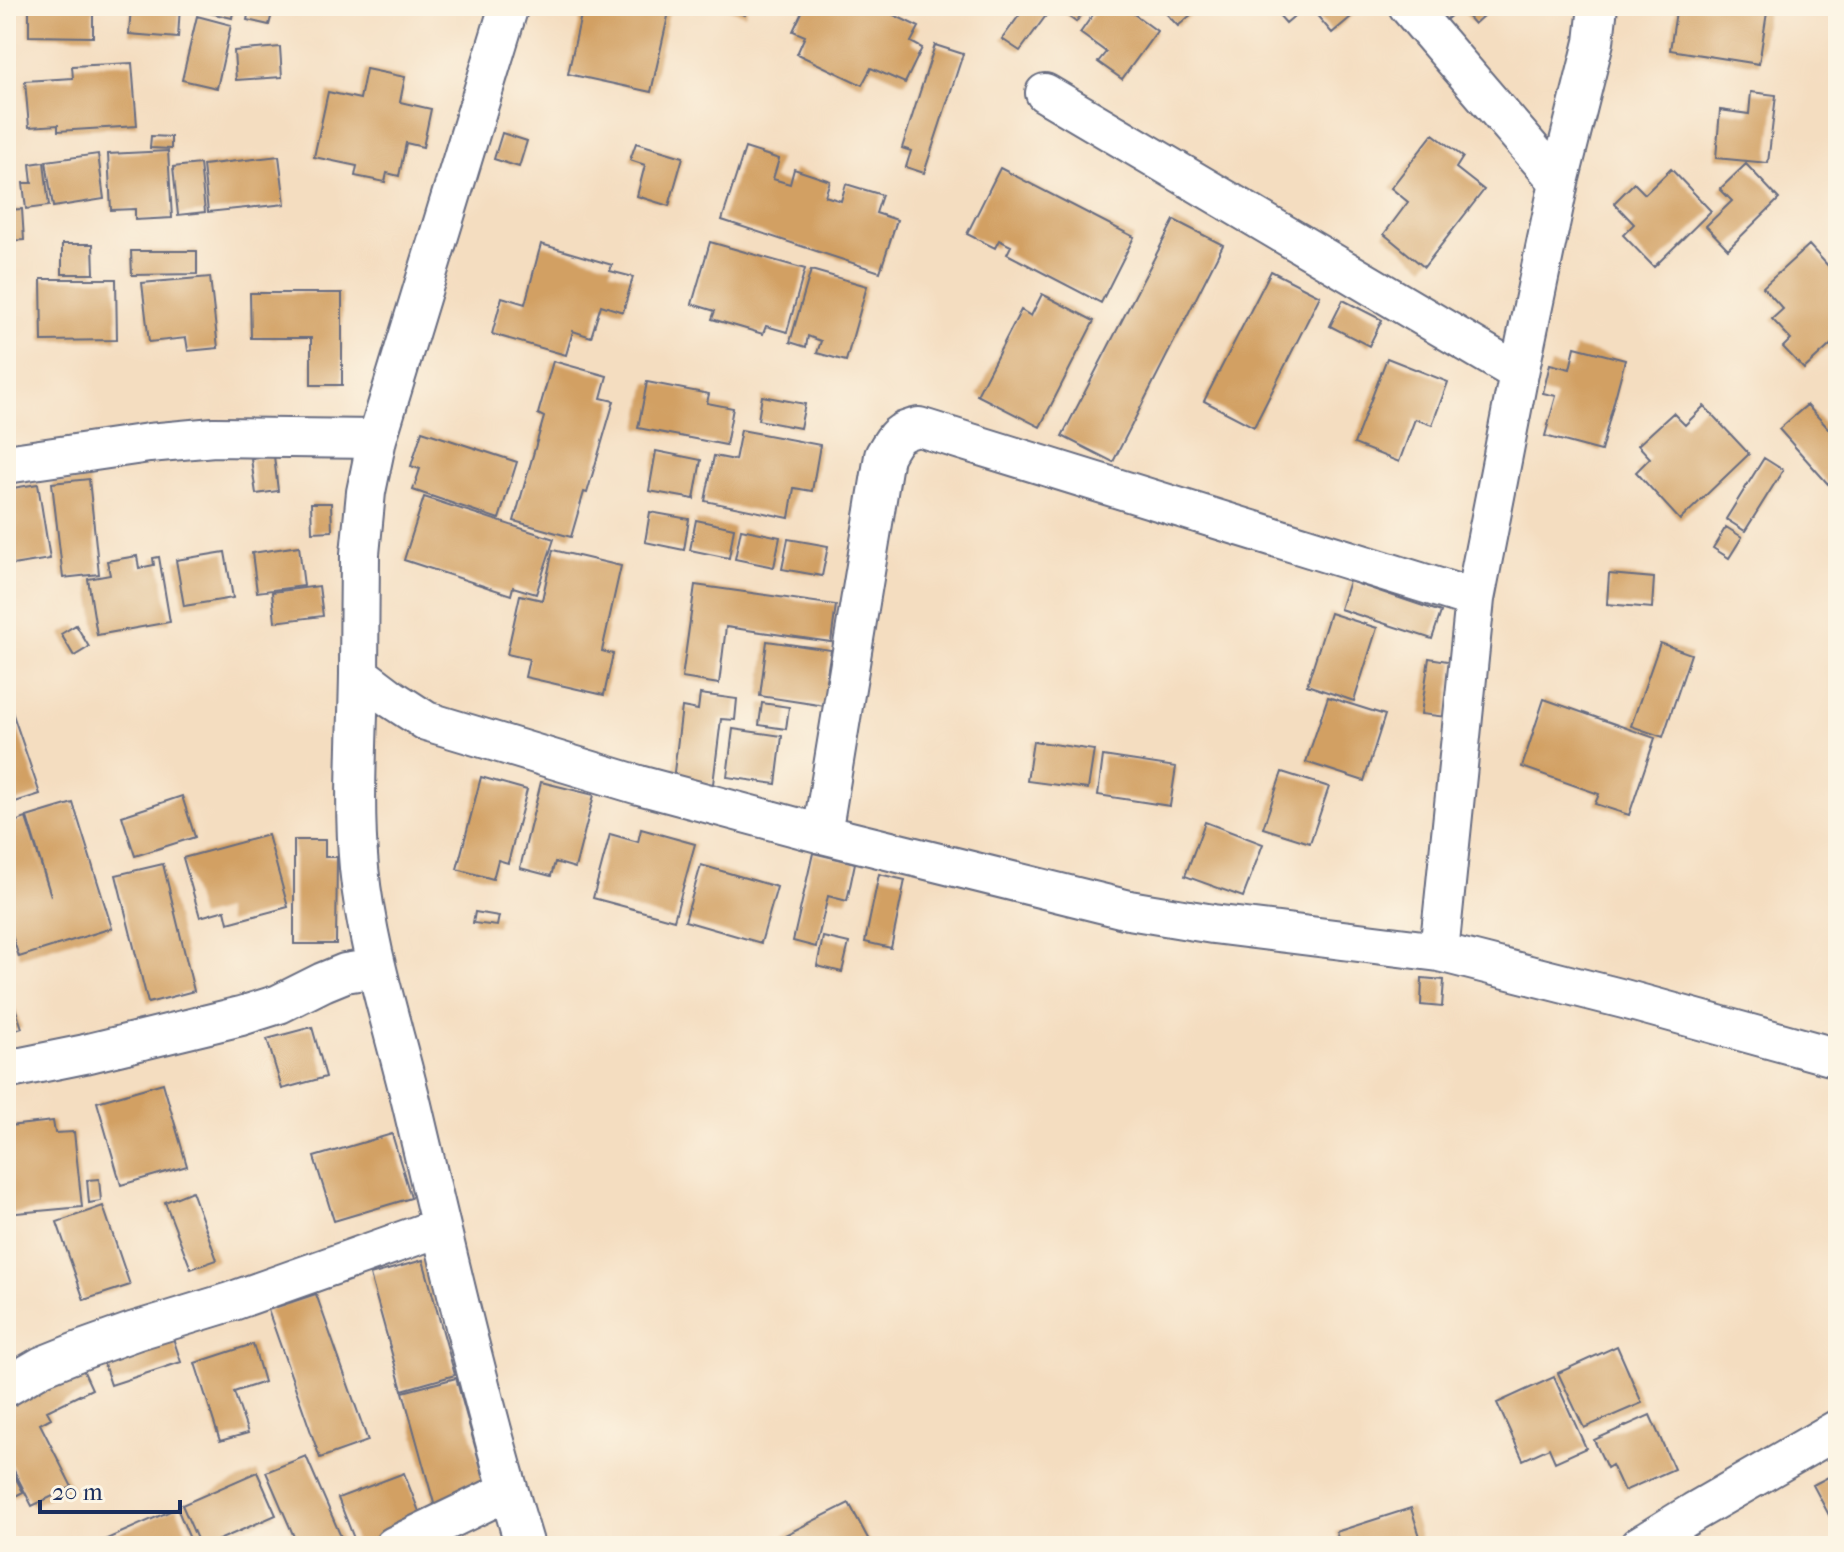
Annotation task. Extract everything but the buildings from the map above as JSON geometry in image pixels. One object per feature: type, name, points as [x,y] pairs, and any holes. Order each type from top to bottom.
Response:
[{"type":"street","points":[[509,6],[377,439],[366,492],[360,554],[356,821],[359,868],[376,968],[508,1491],[525,1546]]},
{"type":"street","points":[[1408,6],[1559,182]]},
{"type":"street","points":[[1439,952],[1475,599],[1559,182],[1594,42],[1598,6]]},
{"type":"street","points":[[1045,93],[1519,373]]},
{"type":"street","points":[[822,834],[884,456],[895,437],[906,429],[919,427],[1475,599]]},
{"type":"street","points":[[6,464],[133,445],[214,437],[377,439]]},
{"type":"street","points":[[359,674],[426,721],[639,785],[822,834],[1129,910],[1213,924],[1439,952],[1838,1058]]},
{"type":"street","points":[[6,1070],[241,1016],[279,1004],[345,973],[376,968]]},
{"type":"street","points":[[6,1387],[42,1366],[82,1350],[230,1302],[441,1227]]},
{"type":"street","points":[[1639,1546],[1838,1429]]},
{"type":"street","points":[[394,1546],[508,1491]]}]
